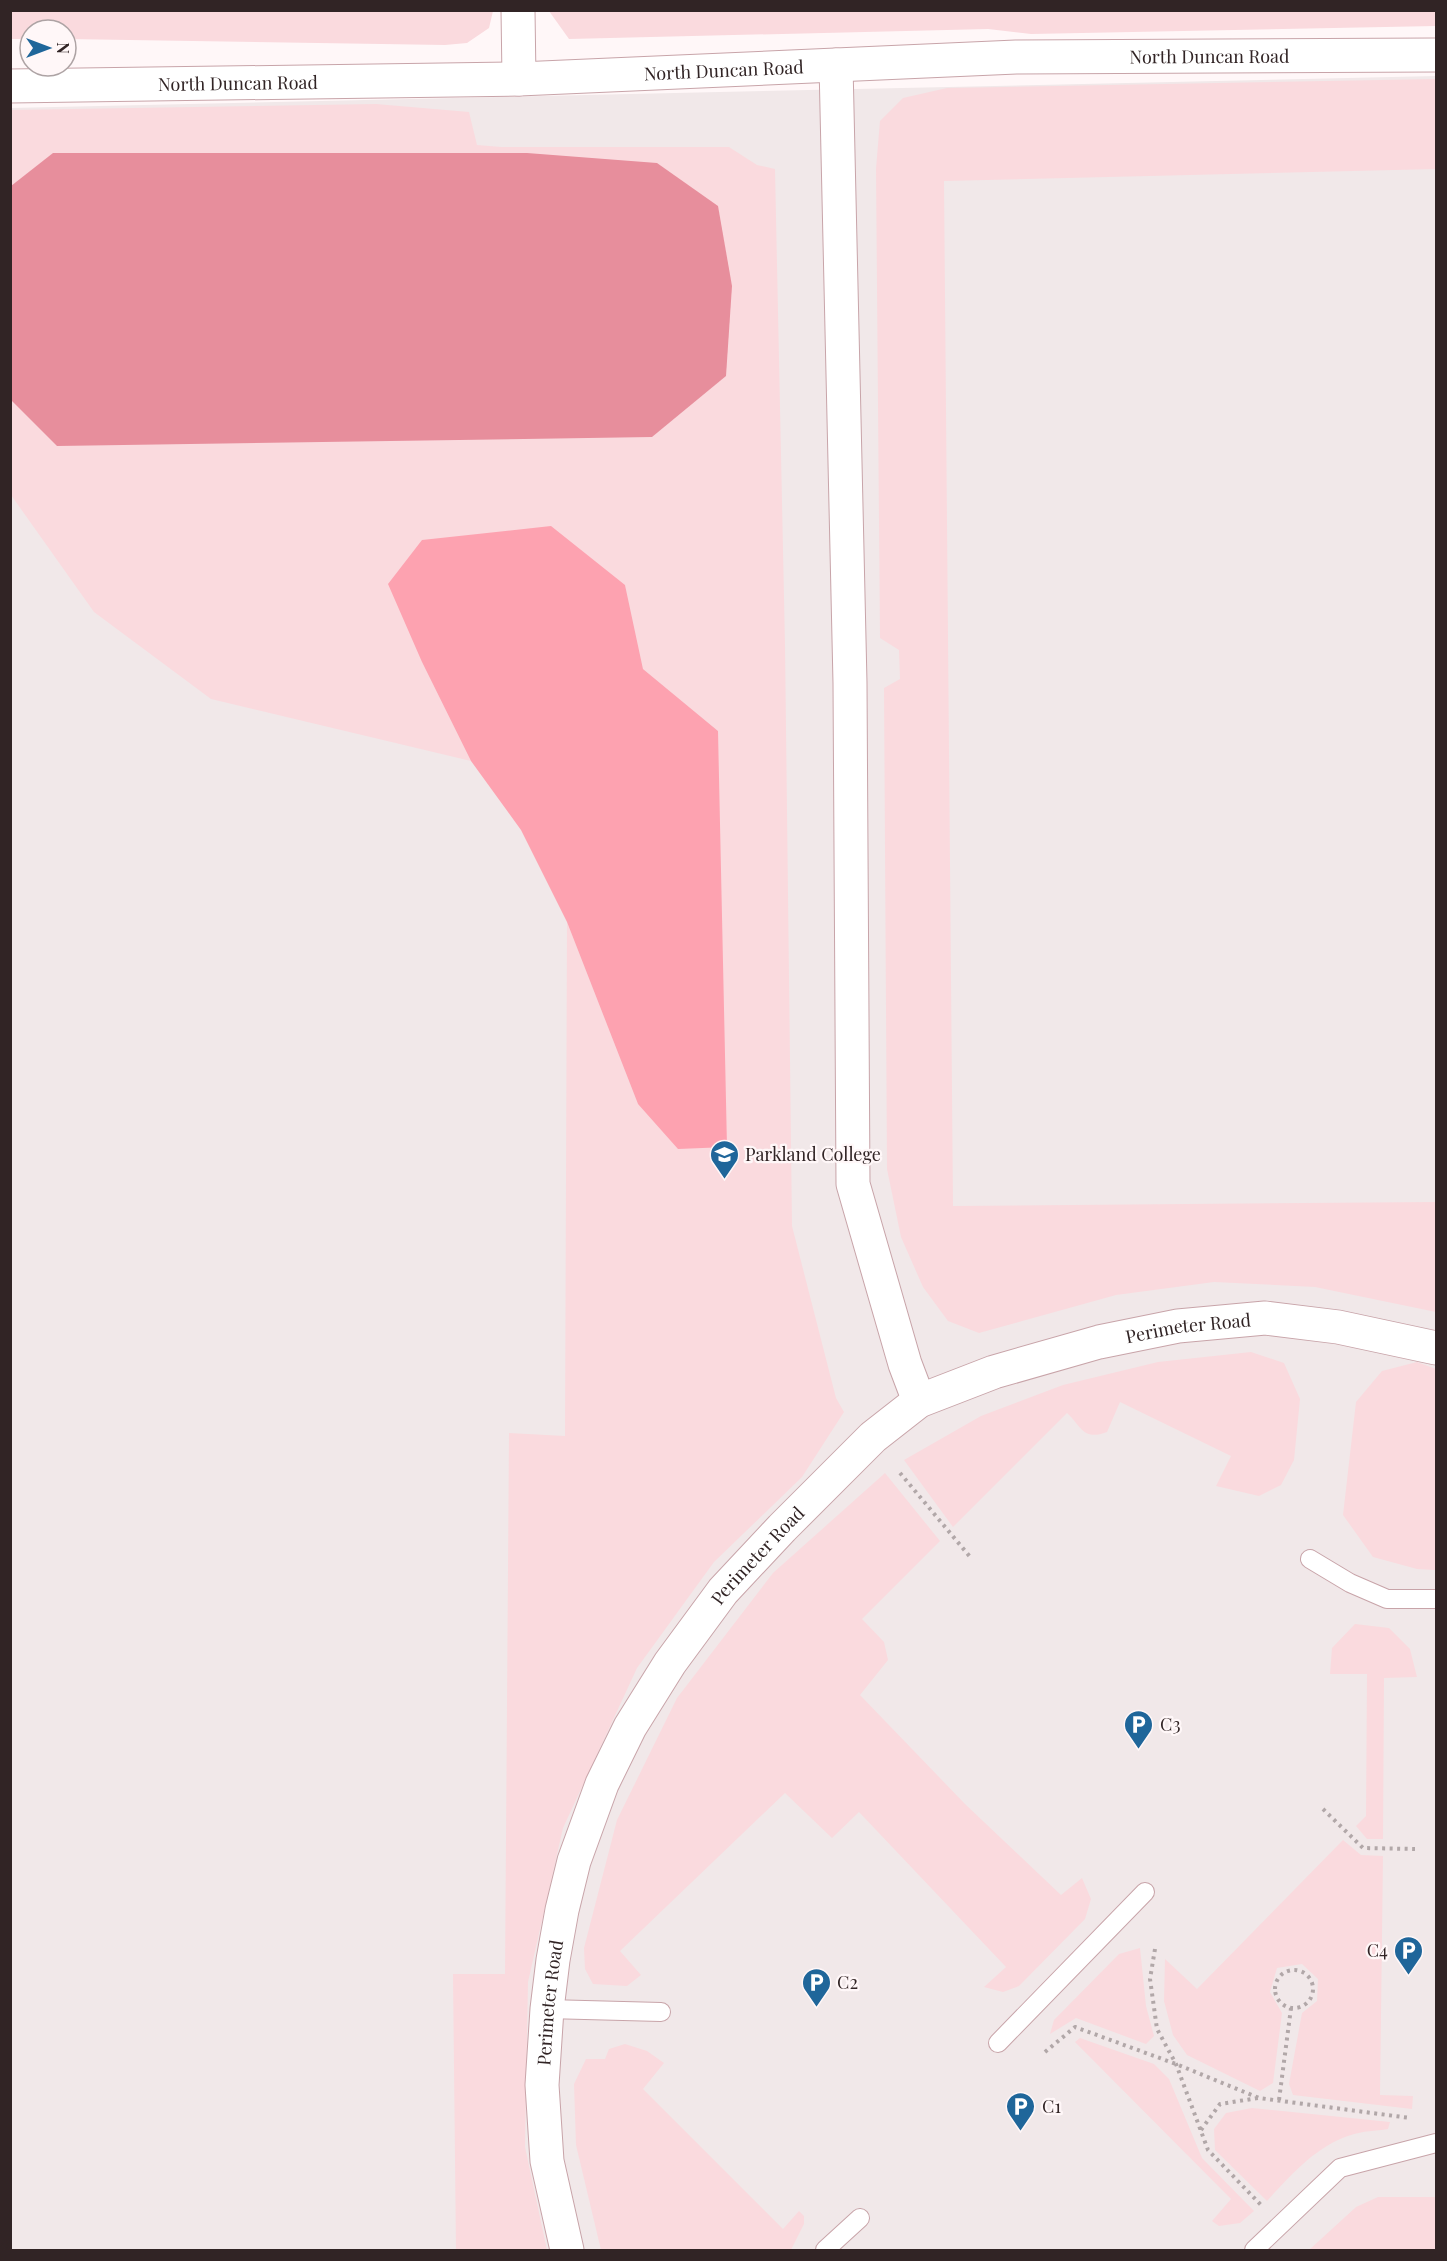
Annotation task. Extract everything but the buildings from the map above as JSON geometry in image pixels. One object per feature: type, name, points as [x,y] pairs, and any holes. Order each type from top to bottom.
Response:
[{"type":"street","points":[[518,10],[519,79]]},
{"type":"street","name":"North Duncan Road","points":[[10,86],[519,79],[1016,57],[1437,55]]},
{"type":"street","points":[[836,65],[850,684],[853,1184],[905,1364],[919,1401]]},
{"type":"street","name":"Perimeter Road","points":[[567,2250],[547,2161],[542,2085],[547,2009],[560,1920],[574,1861],[602,1784],[630,1727],[669,1663],[723,1591],[782,1528],[873,1437],[919,1401],[1005,1369],[1109,1339],[1178,1326],[1265,1318],[1338,1327],[1437,1348]]},
{"type":"lane","points":[[1310,1559],[1350,1583],[1387,1599],[1437,1599]]},
{"type":"lane","points":[[998,2043],[1145,1892]]},
{"type":"lane","points":[[547,2009],[661,2012]]},
{"type":"lane","points":[[1254,2250],[1340,2168],[1437,2143]]},
{"type":"lane","points":[[825,2250],[860,2218]]},
{"type":"path","points":[[900,1473],[971,1558]]},
{"type":"path","points":[[1323,1809],[1363,1848],[1415,1849]]},
{"type":"path","points":[[1155,1949],[1150,1979],[1157,2029],[1176,2064],[1208,2150],[1261,2206]]},
{"type":"path","points":[[1297,1970],[1304,1972],[1312,1982],[1312,1994],[1306,2004],[1291,2008],[1279,2000],[1275,1988],[1280,1977],[1297,1970]]},
{"type":"path","points":[[1279,2100],[1291,2008]]},
{"type":"path","points":[[1045,2052],[1075,2027],[1176,2064],[1259,2098]]},
{"type":"path","points":[[1201,2130],[1220,2104],[1259,2098],[1410,2118]]},
{"type":"shaded area","points":[[11,10],[493,11],[489,28],[467,43],[445,45],[78,39],[78,18],[18,18],[18,39],[11,39]]},
{"type":"shaded area","points":[[1436,10],[1436,26],[1031,34],[988,29],[569,39],[549,11]]},
{"type":"shaded area","name":"Parkland College","points":[[1436,76],[1436,2250],[11,2250],[10,108]]},
{"type":"shaded area","points":[[1436,79],[1436,169],[944,181],[953,1206],[1436,1202],[1436,1312],[1315,1287],[1214,1282],[1116,1295],[979,1333],[948,1321],[923,1287],[901,1237],[887,1169],[884,688],[900,679],[899,650],[880,638],[876,169],[880,121],[903,98],[947,88]]},
{"type":"shaded area","points":[[376,104],[469,112],[477,145],[501,147],[729,147],[757,165],[775,169],[785,645],[792,1226],[836,1398],[844,1412],[802,1477],[714,1562],[637,1668],[563,1828],[528,1982],[525,2147],[547,2250],[456,2250],[453,1974],[505,1974],[509,1433],[565,1436],[567,922],[638,1104],[718,731],[643,669],[625,585],[422,662],[471,761],[211,699],[94,612],[11,495],[10,110]]},
{"type":"shaded area","points":[[53,153],[527,153],[657,163],[718,206],[732,286],[726,376],[652,437],[57,446],[10,399],[11,186]]},
{"type":"shaded area","points":[[551,526],[625,585],[643,669],[718,731],[727,1147],[678,1149],[638,1104],[567,922],[521,830],[471,761],[422,662],[388,584],[422,540]]},
{"type":"shaded area","points":[[1251,1352],[1284,1363],[1300,1399],[1294,1460],[1281,1485],[1259,1496],[1216,1486],[1231,1456],[1120,1402],[1107,1432],[1099,1434],[1088,1434],[1067,1413],[953,1527],[904,1460],[981,1416],[1063,1385],[1158,1362]]},
{"type":"shaded area","points":[[1417,1362],[1436,1369],[1436,1570],[1417,1569],[1373,1557],[1343,1515],[1356,1402],[1382,1371]]},
{"type":"shaded area","points":[[885,1473],[940,1541],[862,1619],[884,1642],[888,1660],[860,1695],[965,1804],[1061,1895],[1082,1878],[1091,1899],[1085,1919],[1019,1986],[1003,1992],[984,1987],[1006,1967],[859,1812],[832,1838],[785,1793],[620,1951],[641,1975],[627,1986],[593,1984],[585,1969],[584,1948],[617,1820],[677,1698],[773,1573]]},
{"type":"shaded area","points":[[1355,1624],[1389,1628],[1410,1649],[1417,1677],[1384,1678],[1383,1839],[1367,1839],[1356,1826],[1366,1816],[1367,1674],[1330,1674],[1332,1648]]},
{"type":"shaded area","points":[[1343,1840],[1361,1855],[1383,1856],[1380,2095],[1413,2096],[1412,2109],[1293,2095],[1289,2084],[1302,2013],[1317,2001],[1318,1979],[1302,1964],[1277,1968],[1270,1992],[1282,2013],[1273,2083],[1260,2091],[1187,2055],[1173,2035],[1164,2001],[1165,1959],[1197,1989]]},
{"type":"shaded area","points":[[1140,1948],[1146,2006],[1154,2036],[1146,2044],[1076,2018],[1050,2034],[1054,2020],[1119,1954]]},
{"type":"shaded area","points":[[1080,2038],[1154,2064],[1169,2079],[1202,2158],[1254,2211],[1240,2223],[1219,2226],[1212,2221],[1231,2199],[1075,2042]]},
{"type":"shaded area","points":[[625,2044],[647,2051],[664,2063],[643,2089],[783,2229],[799,2211],[804,2216],[804,2224],[791,2250],[601,2250],[576,2145],[574,2084],[586,2059],[605,2059],[609,2049]]},
{"type":"shaded area","points":[[1252,2108],[1390,2122],[1388,2129],[1355,2134],[1327,2146],[1305,2162],[1267,2201],[1215,2150],[1214,2129],[1226,2113]]},
{"type":"shaded area","points":[[1378,2197],[1436,2197],[1436,2250],[1309,2250],[1356,2207]]},
{"type":"place","name":"Parkland College","points":[[724,1180]]},
{"type":"place","name":"C3","points":[[1139,1750]]},
{"type":"place","name":"C4","points":[[1409,1976]]},
{"type":"place","name":"C2","points":[[816,2008]]},
{"type":"place","name":"C1","points":[[1021,2132]]}]
